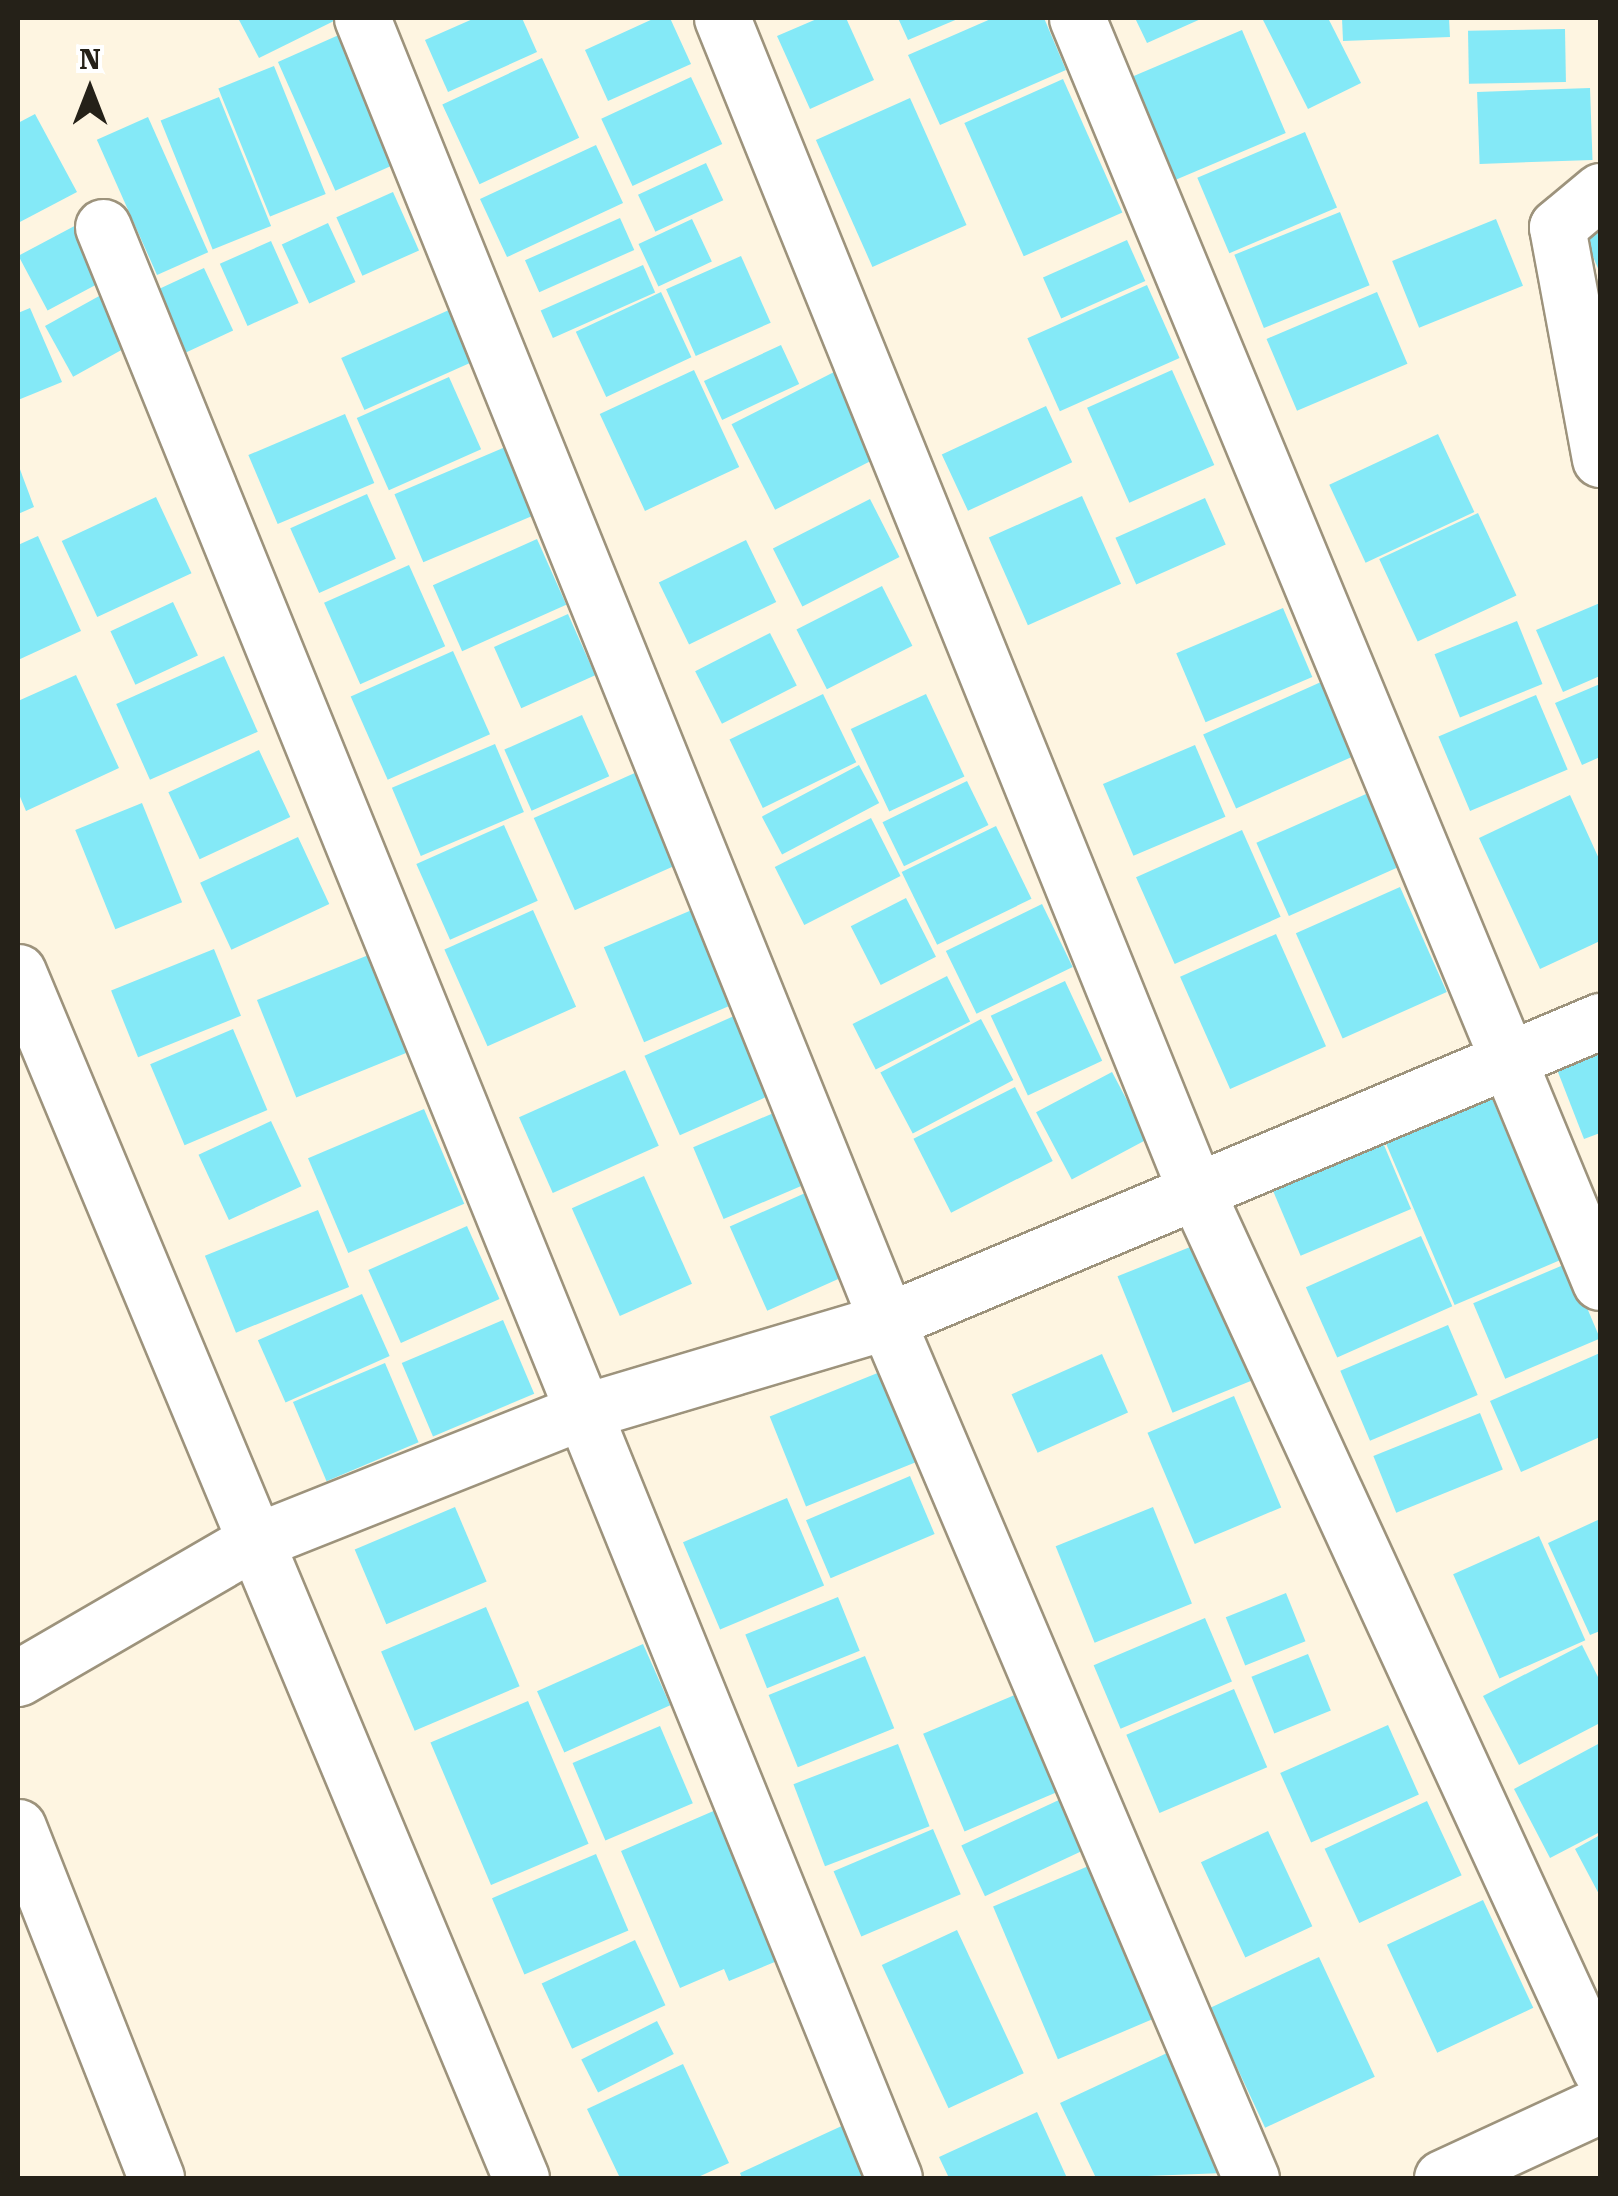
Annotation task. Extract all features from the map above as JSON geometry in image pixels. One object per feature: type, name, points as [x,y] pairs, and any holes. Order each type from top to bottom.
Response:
[{"type":"street","points":[[362,18],[887,1321],[1251,2178]]},
{"type":"street","points":[[722,18],[1196,1192],[1600,2068]]},
{"type":"street","points":[[1077,18],[1504,1062],[1600,1282]]},
{"type":"street","points":[[1600,191],[1557,227],[1600,459]]},
{"type":"street","points":[[103,227],[580,1413],[894,2178]]},
{"type":"street","points":[[18,972],[248,1544],[521,2178]]},
{"type":"street","points":[[18,1678],[248,1544],[580,1413],[887,1321],[1600,1021]]},
{"type":"street","points":[[18,1827],[156,2178]]},
{"type":"street","points":[[1442,2178],[1600,2105]]},
{"type":"building","points":[[238,18],[340,18],[259,58]]},
{"type":"building","points":[[475,18],[522,18],[537,52],[448,92],[425,40]]},
{"type":"building","points":[[655,18],[670,18],[691,64],[608,101],[585,50]]},
{"type":"building","points":[[819,18],[846,18],[874,80],[810,109],[777,36]]},
{"type":"building","points":[[898,18],[960,18],[908,40]]},
{"type":"building","points":[[993,18],[1044,18],[1066,70],[940,125],[908,55]]},
{"type":"building","points":[[1135,18],[1203,18],[1147,43]]},
{"type":"building","points":[[1262,18],[1328,18],[1361,83],[1308,109]]},
{"type":"building","points":[[1342,18],[1449,18],[1450,37],[1343,41]]},
{"type":"building","points":[[1565,29],[1566,82],[1469,84],[1468,31]]},
{"type":"building","points":[[1242,30],[1286,133],[1173,181],[1130,78]]},
{"type":"building","points":[[341,34],[398,163],[335,191],[278,62]]},
{"type":"building","points":[[542,58],[579,138],[479,184],[442,104]]},
{"type":"building","points":[[274,66],[326,194],[270,216],[218,88]]},
{"type":"building","points":[[691,77],[722,144],[633,186],[601,119]]},
{"type":"building","points":[[1063,79],[1122,212],[1024,256],[964,123]]},
{"type":"building","points":[[1590,88],[1593,160],[1480,164],[1477,92]]},
{"type":"building","points":[[219,97],[271,226],[213,249],[161,121]]},
{"type":"building","points":[[910,98],[967,225],[872,267],[816,140]]},
{"type":"building","points":[[35,114],[77,192],[18,223],[18,123]]},
{"type":"building","points":[[148,117],[208,252],[157,275],[97,140]]},
{"type":"building","points":[[1305,132],[1337,207],[1229,253],[1197,178]]},
{"type":"building","points":[[596,145],[623,203],[507,257],[480,199]]},
{"type":"building","points":[[706,163],[723,200],[655,232],[638,195]]},
{"type":"building","points":[[393,192],[419,250],[362,276],[336,217]]},
{"type":"building","points":[[1340,212],[1370,285],[1264,328],[1234,255]]},
{"type":"building","points":[[620,218],[634,250],[539,292],[525,260]]},
{"type":"building","points":[[692,219],[712,262],[658,287],[639,244]]},
{"type":"building","points":[[1496,219],[1523,286],[1419,328],[1392,261]]},
{"type":"building","points":[[82,222],[111,277],[48,311],[18,256]]},
{"type":"building","points":[[1600,222],[1600,273],[1582,231]]},
{"type":"building","points":[[328,223],[355,282],[309,303],[282,245]]},
{"type":"building","points":[[1127,240],[1145,281],[1061,319],[1043,277]]},
{"type":"building","points":[[271,241],[299,303],[247,326],[220,264]]},
{"type":"building","points":[[741,256],[771,323],[696,356],[666,289]]},
{"type":"building","points":[[643,265],[655,292],[553,338],[541,311]]},
{"type":"building","points":[[204,268],[233,331],[181,355],[151,293]]},
{"type":"building","points":[[1147,285],[1180,358],[1060,411],[1027,338]]},
{"type":"building","points":[[661,292],[691,357],[606,397],[576,332]]},
{"type":"building","points":[[1377,292],[1407,364],[1297,411],[1267,339]]},
{"type":"building","points":[[101,295],[129,346],[73,377],[45,326]]},
{"type":"building","points":[[30,308],[62,382],[18,400],[18,313]]},
{"type":"building","points":[[449,310],[472,362],[364,410],[341,358]]},
{"type":"building","points":[[781,345],[799,384],[722,420],[704,381]]},
{"type":"building","points":[[694,370],[739,467],[645,511],[600,414]]},
{"type":"building","points":[[1172,370],[1214,465],[1129,503],[1087,408]]},
{"type":"building","points":[[834,372],[878,458],[775,510],[732,424]]},
{"type":"building","points":[[449,377],[481,449],[389,490],[357,418]]},
{"type":"building","points":[[1046,406],[1072,462],[968,511],[942,455]]},
{"type":"building","points":[[345,414],[374,483],[278,524],[248,455]]},
{"type":"building","points":[[1438,434],[1474,512],[1366,563],[1329,485]]},
{"type":"building","points":[[515,443],[544,511],[423,562],[394,494]]},
{"type":"building","points":[[18,464],[34,507],[18,514]]},
{"type":"building","points":[[367,494],[396,559],[319,593],[290,528]]},
{"type":"building","points":[[1082,496],[1121,584],[1028,625],[989,537]]},
{"type":"building","points":[[156,497],[191,573],[97,617],[62,541]]},
{"type":"building","points":[[1205,498],[1226,545],[1136,584],[1115,538]]},
{"type":"building","points":[[870,499],[900,557],[802,606],[773,548]]},
{"type":"building","points":[[1478,513],[1516,595],[1418,642],[1379,559]]},
{"type":"building","points":[[38,536],[81,631],[18,660],[18,545]]},
{"type":"building","points":[[537,539],[566,605],[462,651],[433,585]]},
{"type":"building","points":[[746,540],[776,602],[689,645],[659,583]]},
{"type":"building","points":[[409,565],[445,646],[360,684],[324,603]]},
{"type":"building","points":[[882,586],[912,646],[827,689],[796,630]]},
{"type":"building","points":[[173,602],[198,655],[135,685],[110,631]]},
{"type":"building","points":[[1600,603],[1600,676],[1563,692],[1536,630]]},
{"type":"building","points":[[1283,608],[1312,677],[1206,722],[1176,653]]},
{"type":"building","points":[[568,614],[595,675],[521,708],[494,647]]},
{"type":"building","points":[[1517,621],[1542,684],[1460,717],[1434,654]]},
{"type":"building","points":[[770,633],[797,686],[722,724],[695,671]]},
{"type":"building","points":[[453,651],[490,734],[388,780],[351,697]]},
{"type":"building","points":[[224,656],[258,732],[150,780],[116,704]]},
{"type":"building","points":[[76,675],[119,768],[26,811],[18,792],[18,701]]},
{"type":"building","points":[[1321,682],[1354,756],[1236,808],[1203,734]]},
{"type":"building","points":[[1600,684],[1600,757],[1582,765],[1555,703]]},
{"type":"building","points":[[823,694],[856,762],[763,808],[730,740]]},
{"type":"building","points":[[926,694],[964,776],[889,812],[851,729]]},
{"type":"building","points":[[1536,695],[1568,770],[1470,811],[1438,736]]},
{"type":"building","points":[[582,715],[609,776],[532,811],[504,750]]},
{"type":"building","points":[[495,744],[524,812],[421,856],[392,788]]},
{"type":"building","points":[[1195,745],[1225,817],[1133,856],[1103,784]]},
{"type":"building","points":[[259,750],[290,817],[200,859],[168,792]]},
{"type":"building","points":[[859,765],[879,803],[782,855],[762,817]]},
{"type":"building","points":[[637,772],[678,864],[575,910],[534,818]]},
{"type":"building","points":[[967,781],[988,825],[904,866],[883,822]]},
{"type":"building","points":[[1366,794],[1399,867],[1289,916],[1256,843]]},
{"type":"building","points":[[1570,795],[1600,861],[1600,941],[1540,969],[1479,838]]},
{"type":"building","points":[[142,803],[182,902],[115,929],[75,830]]},
{"type":"building","points":[[871,818],[901,876],[804,925],[775,867]]},
{"type":"building","points":[[504,825],[538,901],[450,940],[416,864]]},
{"type":"building","points":[[996,826],[1032,899],[937,945],[902,872]]},
{"type":"building","points":[[1242,830],[1281,917],[1175,964],[1136,877]]},
{"type":"building","points":[[298,837],[329,904],[231,950],[200,883]]},
{"type":"building","points":[[1400,887],[1447,992],[1343,1038],[1296,933]]},
{"type":"building","points":[[906,898],[936,957],[881,985],[851,926]]},
{"type":"building","points":[[706,904],[746,999],[644,1042],[604,947]]},
{"type":"building","points":[[1042,904],[1073,967],[977,1014],[946,951]]},
{"type":"building","points":[[533,910],[576,1007],[488,1046],[444,949]]},
{"type":"building","points":[[1276,934],[1326,1046],[1230,1089],[1180,977]]},
{"type":"building","points":[[214,949],[241,1016],[138,1057],[111,991]]},
{"type":"building","points":[[371,954],[410,1051],[296,1097],[257,1000]]},
{"type":"building","points":[[947,976],[970,1021],[876,1070],[853,1024]]},
{"type":"building","points":[[1065,981],[1102,1061],[1028,1095],[991,1016]]},
{"type":"building","points":[[734,1016],[769,1095],[680,1135],[644,1056]]},
{"type":"building","points":[[981,1019],[1013,1080],[913,1133],[880,1073]]},
{"type":"building","points":[[233,1029],[267,1110],[185,1145],[150,1064]]},
{"type":"building","points":[[1600,1051],[1600,1133],[1584,1139],[1556,1067]]},
{"type":"building","points":[[625,1070],[659,1146],[553,1193],[519,1117]]},
{"type":"building","points":[[1112,1072],[1148,1139],[1072,1179],[1036,1112]]},
{"type":"building","points":[[1015,1087],[1053,1161],[951,1213],[913,1139]]},
{"type":"building","points":[[1487,1087],[1560,1260],[1455,1305],[1381,1132]]},
{"type":"building","points":[[424,1109],[464,1204],[348,1253],[308,1158]]},
{"type":"building","points":[[776,1112],[806,1184],[724,1219],[693,1147]]},
{"type":"building","points":[[271,1121],[301,1186],[229,1220],[198,1155]]},
{"type":"building","points":[[1381,1138],[1411,1209],[1301,1256],[1271,1185]]},
{"type":"building","points":[[644,1176],[692,1284],[620,1316],[572,1208]]},
{"type":"building","points":[[812,1190],[849,1274],[767,1311],[730,1227]]},
{"type":"building","points":[[318,1210],[349,1287],[236,1333],[205,1256]]},
{"type":"building","points":[[467,1226],[500,1299],[401,1343],[368,1270]]},
{"type":"building","points":[[1421,1236],[1452,1306],[1337,1358],[1306,1287]]},
{"type":"building","points":[[1200,1243],[1255,1379],[1173,1413],[1117,1276]]},
{"type":"building","points":[[1568,1263],[1600,1338],[1505,1379],[1473,1303]]},
{"type":"building","points":[[362,1294],[390,1356],[286,1402],[258,1340]]},
{"type":"building","points":[[503,1320],[534,1394],[433,1437],[402,1363]]},
{"type":"building","points":[[1448,1325],[1478,1395],[1370,1441],[1340,1371]]},
{"type":"building","points":[[1600,1353],[1600,1437],[1521,1472],[1490,1401]]},
{"type":"building","points":[[1102,1354],[1128,1412],[1038,1453],[1012,1394]]},
{"type":"building","points":[[385,1363],[419,1442],[327,1481],[293,1402]]},
{"type":"building","points":[[880,1372],[916,1462],[806,1507],[770,1417]]},
{"type":"building","points":[[1234,1396],[1281,1507],[1195,1544],[1147,1433]]},
{"type":"building","points":[[1480,1413],[1503,1470],[1396,1513],[1373,1456]]},
{"type":"building","points":[[910,1476],[935,1534],[831,1578],[806,1520]]},
{"type":"building","points":[[787,1498],[824,1585],[720,1630],[683,1542]]},
{"type":"building","points":[[455,1507],[487,1582],[386,1624],[355,1550]]},
{"type":"building","points":[[1153,1507],[1192,1603],[1095,1643],[1056,1546]]},
{"type":"building","points":[[1600,1519],[1600,1631],[1590,1635],[1548,1543]]},
{"type":"building","points":[[1539,1536],[1585,1640],[1499,1678],[1453,1574]]},
{"type":"building","points":[[1286,1593],[1305,1641],[1245,1666],[1226,1617]]},
{"type":"building","points":[[838,1597],[860,1651],[767,1688],[745,1634]]},
{"type":"building","points":[[486,1607],[520,1686],[415,1731],[381,1652]]},
{"type":"building","points":[[1205,1618],[1232,1682],[1121,1729],[1094,1665]]},
{"type":"building","points":[[643,1644],[670,1705],[564,1752],[537,1691]]},
{"type":"building","points":[[1582,1645],[1600,1681],[1600,1723],[1519,1765],[1483,1696]]},
{"type":"building","points":[[1308,1654],[1331,1711],[1274,1733],[1251,1677]]},
{"type":"building","points":[[865,1656],[894,1728],[798,1767],[769,1695]]},
{"type":"building","points":[[1234,1689],[1267,1767],[1160,1813],[1126,1735]]},
{"type":"building","points":[[1017,1694],[1058,1792],[965,1831],[923,1734]]},
{"type":"building","points":[[528,1701],[589,1844],[491,1885],[430,1742]]},
{"type":"building","points":[[1388,1725],[1419,1794],[1311,1842],[1280,1773]]},
{"type":"building","points":[[660,1726],[693,1803],[605,1840],[573,1763]]},
{"type":"building","points":[[1600,1743],[1600,1832],[1550,1858],[1514,1789]]},
{"type":"building","points":[[898,1744],[930,1826],[825,1866],[793,1784]]},
{"type":"building","points":[[1061,1799],[1085,1850],[985,1896],[961,1845]]},
{"type":"building","points":[[1427,1801],[1462,1875],[1359,1923],[1325,1849]]},
{"type":"building","points":[[725,1806],[789,1956],[729,1981],[724,1969],[680,1988],[621,1851]]},
{"type":"building","points":[[933,1829],[961,1894],[861,1937],[834,1871]]},
{"type":"building","points":[[1268,1831],[1312,1926],[1245,1957],[1201,1862]]},
{"type":"building","points":[[1600,1835],[1600,1896],[1575,1849]]},
{"type":"building","points":[[596,1854],[628,1930],[524,1975],[492,1898]]},
{"type":"building","points":[[1098,1862],[1163,2015],[1058,2059],[993,1907]]},
{"type":"building","points":[[1483,1900],[1533,2008],[1437,2053],[1387,1945]]},
{"type":"building","points":[[957,1930],[1024,2073],[949,2108],[882,1965]]},
{"type":"building","points":[[635,1940],[665,2005],[572,2049],[542,1984]]},
{"type":"building","points":[[1319,1957],[1375,2077],[1265,2128],[1209,2008]]},
{"type":"building","points":[[657,2021],[674,2054],[598,2093],[581,2060]]},
{"type":"building","points":[[1167,2053],[1224,2173],[1096,2178],[1060,2103]]},
{"type":"building","points":[[683,2064],[729,2163],[696,2178],[620,2178],[587,2109]]},
{"type":"building","points":[[1037,2112],[1067,2178],[949,2178],[939,2157]]},
{"type":"building","points":[[846,2124],[871,2178],[742,2178],[740,2173]]}]
